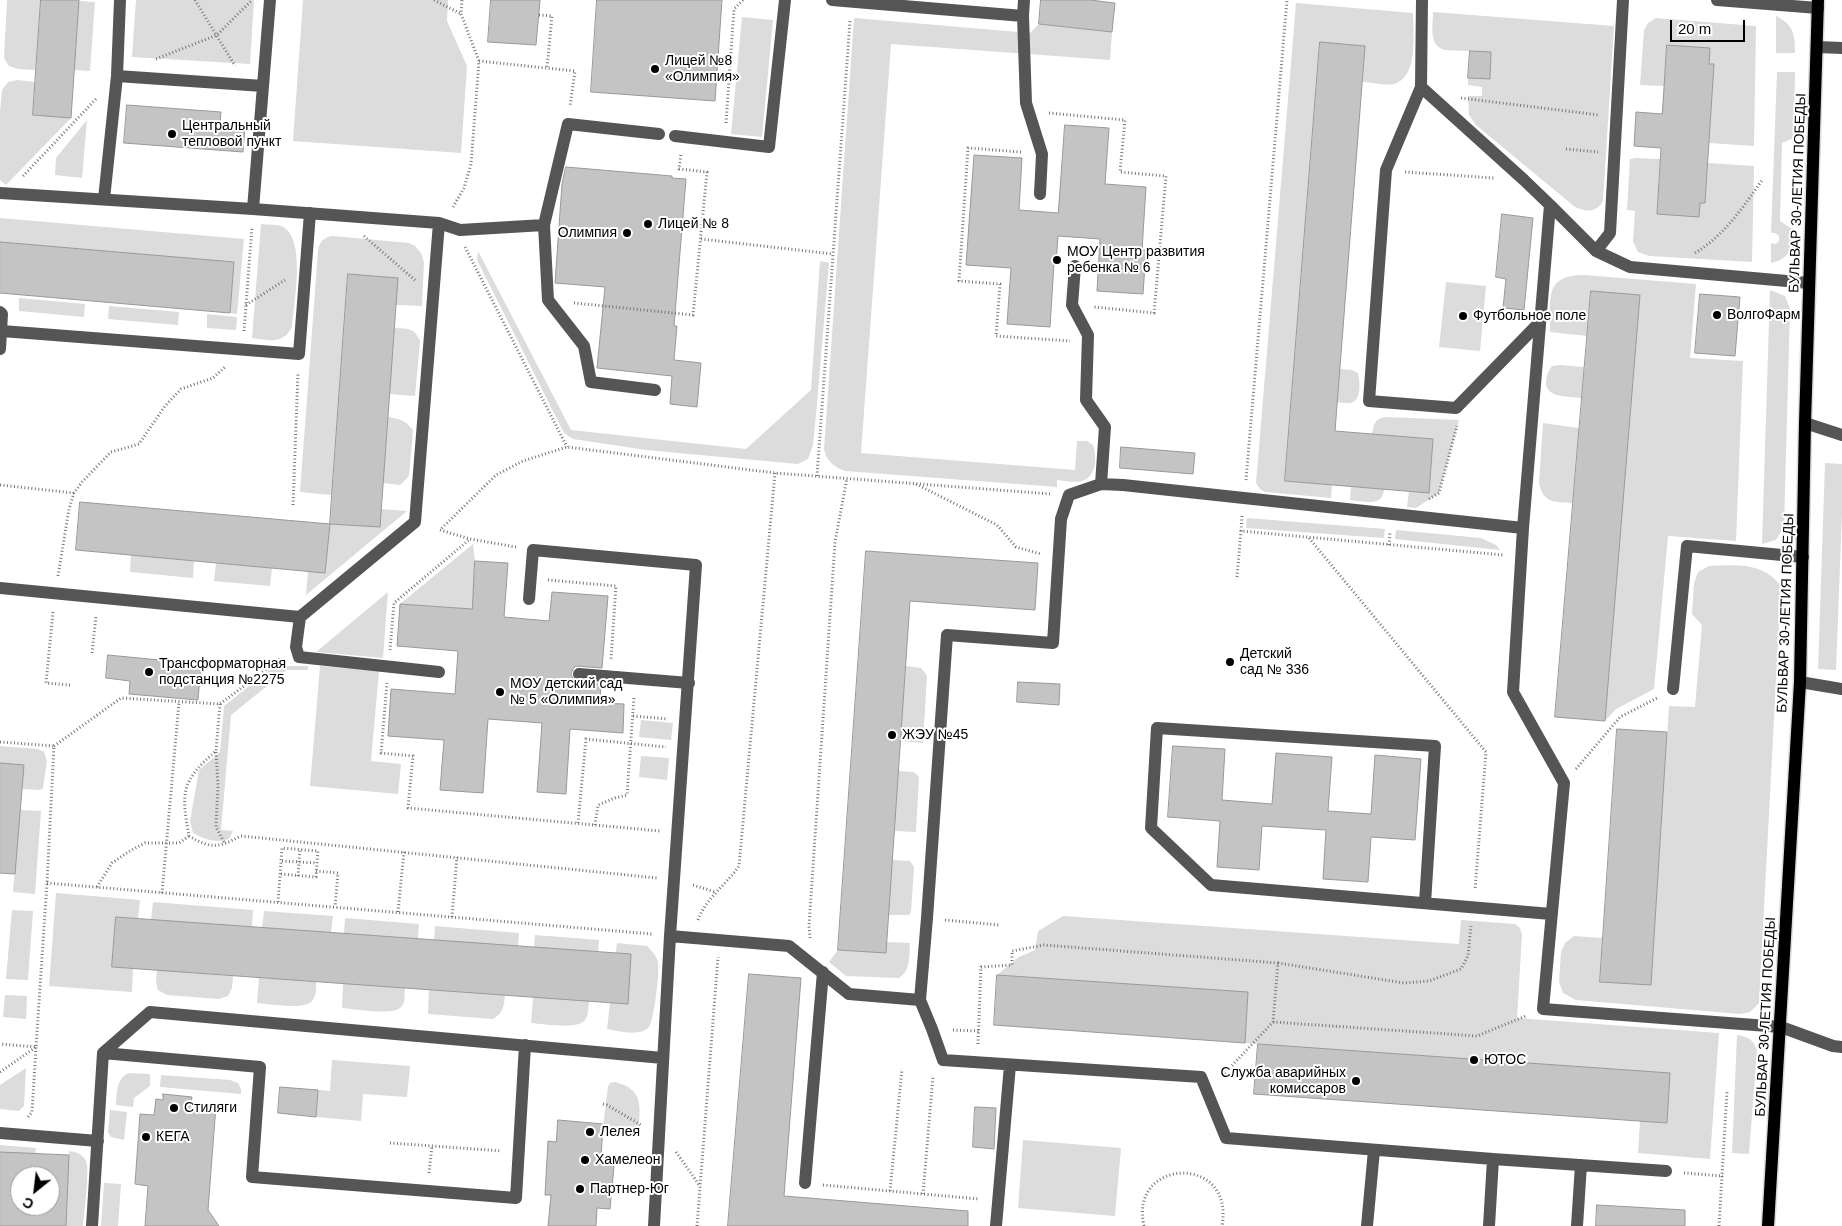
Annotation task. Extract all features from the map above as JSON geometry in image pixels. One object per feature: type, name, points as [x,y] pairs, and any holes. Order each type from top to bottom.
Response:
[{"type":"main road","name":"БУЛЬВАР 30-ЛЕТИЯ ПОБЕДЫ","points":[[1768,1226],[1800,682],[1804,423],[1818,4]]},
{"type":"lane","points":[[104,200],[117,76],[120,0]]},
{"type":"lane","points":[[254,209],[270,0]]},
{"type":"lane","points":[[679,137],[769,147],[785,0]]},
{"type":"lane","points":[[832,0],[1023,16]]},
{"type":"lane","points":[[1024,0],[1026,103],[1042,154],[1040,194]]},
{"type":"lane","points":[[1422,0],[1424,90],[1386,170],[1369,401],[1456,408],[1539,323]]},
{"type":"lane","points":[[1596,251],[1610,233],[1623,0]]},
{"type":"lane","points":[[1716,0],[1818,4]]},
{"type":"lane","points":[[1817,47],[1842,48]]},
{"type":"lane","points":[[117,76],[263,86]]},
{"type":"lane","points":[[1424,90],[1524,180],[1596,251],[1630,267],[1809,283]]},
{"type":"lane","points":[[655,390],[591,382],[584,346],[548,300],[544,225],[568,124],[659,134]]},
{"type":"lane","points":[[0,193],[439,223],[460,230],[544,225]]},
{"type":"lane","points":[[1550,205],[1523,528],[1513,692],[1564,783],[1543,1008],[1780,1027],[1833,1046],[1842,1047]]},
{"type":"lane","points":[[2,331],[299,354],[310,213]]},
{"type":"lane","points":[[439,223],[414,522],[300,617],[296,647],[299,657],[439,672]]},
{"type":"lane","points":[[1075,266],[1072,305],[1088,335],[1086,400],[1105,427],[1101,484]]},
{"type":"lane","points":[[0,312],[2,314],[0,349]]},
{"type":"lane","points":[[1804,423],[1842,435]]},
{"type":"lane","points":[[1523,528],[1124,485],[1101,484],[1069,495],[1061,519],[1053,643],[947,636],[920,1000],[943,1060],[1201,1077],[1226,1138],[1666,1172]]},
{"type":"lane","points":[[1673,689],[1687,546],[1803,557]]},
{"type":"lane","points":[[529,599],[533,550],[696,565],[670,936],[654,1226]]},
{"type":"lane","points":[[0,588],[300,617]]},
{"type":"lane","points":[[579,674],[689,683]]},
{"type":"lane","points":[[1800,682],[1842,689]]},
{"type":"lane","points":[[1425,903],[1435,746],[1157,728],[1151,828],[1211,885],[1551,914]]},
{"type":"lane","points":[[670,936],[789,946],[849,994],[920,1000]]},
{"type":"lane","points":[[805,1183],[823,972]]},
{"type":"lane","points":[[92,1226],[103,1053],[150,1012],[664,1058]]},
{"type":"lane","points":[[103,1053],[260,1067],[252,1176],[516,1198],[525,1045]]},
{"type":"lane","points":[[996,1226],[1010,1065]]},
{"type":"lane","points":[[0,1133],[98,1141]]},
{"type":"lane","points":[[1367,1226],[1374,1150]]},
{"type":"lane","points":[[1489,1226],[1494,1158]]},
{"type":"lane","points":[[1577,1226],[1581,1165]]},
{"type":"path","points":[[195,0],[246,85]]},
{"type":"path","points":[[434,0],[461,14]]},
{"type":"path","points":[[452,207],[464,188],[471,164],[479,61],[461,14],[462,0]]},
{"type":"path","points":[[725,142],[734,9],[743,0]]},
{"type":"path","points":[[1237,577],[1287,0]]},
{"type":"path","points":[[817,476],[851,2]]},
{"type":"path","points":[[539,15],[552,16],[547,68]]},
{"type":"path","points":[[479,61],[575,71],[568,124]]},
{"type":"path","points":[[1424,90],[1615,117]]},
{"type":"path","points":[[1028,111],[1125,120],[1120,172],[1166,176],[1154,313],[1072,305],[1070,341],[996,336],[1000,284],[959,281],[968,148],[1042,154]]},
{"type":"path","points":[[548,300],[693,315],[707,172],[679,168],[679,137]]},
{"type":"path","points":[[1566,149],[1613,153]]},
{"type":"path","points":[[1386,170],[1524,180]]},
{"type":"path","points":[[1666,270],[1710,244],[1733,221],[1763,179]]},
{"type":"path","points":[[70,685],[46,683],[55,594],[74,493],[111,452],[139,444],[165,406],[181,389],[213,378],[243,350],[254,209]]},
{"type":"path","points":[[340,216],[433,296]]},
{"type":"path","points":[[460,230],[466,250],[567,447]]},
{"type":"path","points":[[700,239],[833,254]]},
{"type":"path","points":[[246,305],[306,265]]},
{"type":"path","points":[[293,505],[299,354]]},
{"type":"path","points":[[1405,515],[1439,493],[1459,420],[1456,408]]},
{"type":"path","points":[[533,550],[470,539],[440,530],[496,475],[523,461],[567,447],[775,473],[1069,495]]},
{"type":"path","points":[[694,937],[700,915],[716,892],[729,881],[739,866],[775,473]]},
{"type":"path","points":[[809,934],[835,542],[847,478]]},
{"type":"path","points":[[914,483],[997,525],[1016,548],[1039,553],[1058,566]]},
{"type":"path","points":[[0,485],[74,493]]},
{"type":"path","points":[[1241,531],[1521,556]]},
{"type":"path","points":[[977,1062],[981,967],[1012,965],[1012,951],[1044,945],[1278,964],[1404,983],[1429,981],[1460,969],[1468,956],[1486,752],[1308,537]]},
{"type":"path","points":[[470,539],[394,603],[381,753],[412,756],[408,808],[678,833]]},
{"type":"path","points":[[530,579],[616,586],[609,677]]},
{"type":"path","points":[[92,653],[98,598]]},
{"type":"path","points":[[0,742],[54,746],[122,698],[220,704],[296,647]]},
{"type":"path","points":[[595,825],[598,805],[628,795],[636,679]]},
{"type":"path","points":[[1564,783],[1620,717],[1673,689]]},
{"type":"path","points":[[162,893],[179,702]]},
{"type":"path","points":[[220,704],[216,751],[218,785],[216,827],[225,844]]},
{"type":"path","points":[[633,716],[686,720]]},
{"type":"path","points":[[578,823],[586,740],[684,748]]},
{"type":"path","points":[[24,1119],[32,1112],[48,883],[54,746]]},
{"type":"path","points":[[189,836],[184,808],[186,785],[198,767],[216,751]]},
{"type":"path","points":[[189,836],[205,845],[225,844],[241,836],[674,880],[716,892]]},
{"type":"path","points":[[96,887],[112,863],[128,852],[146,843],[179,842],[189,836]]},
{"type":"path","points":[[278,902],[282,848],[318,851],[316,877],[281,874]]},
{"type":"path","points":[[298,876],[300,849]]},
{"type":"path","points":[[398,912],[404,852]]},
{"type":"path","points":[[452,917],[457,857]]},
{"type":"path","points":[[282,861],[317,863]]},
{"type":"path","points":[[316,871],[338,873],[335,907]]},
{"type":"path","points":[[48,883],[670,936]]},
{"type":"path","points":[[927,918],[999,925]]},
{"type":"path","points":[[697,1226],[720,939]]},
{"type":"path","points":[[1201,1077],[1225,1073],[1273,1022],[1278,964]]},
{"type":"path","points":[[1273,1022],[1476,1036],[1543,1008]]},
{"type":"path","points":[[932,1029],[979,1031]]},
{"type":"path","points":[[0,1044],[36,1046]]},
{"type":"path","points":[[0,1072],[36,1046]]},
{"type":"path","points":[[890,1191],[902,1069]]},
{"type":"path","points":[[923,1194],[934,1073]]},
{"type":"path","points":[[1719,1226],[1727,1092]]},
{"type":"path","points":[[602,1104],[643,1126]]},
{"type":"path","points":[[659,1134],[680,1156],[700,1186]]},
{"type":"path","points":[[390,1143],[519,1153]]},
{"type":"path","points":[[428,1191],[432,1146]]},
{"type":"path","points":[[1144,1226],[1142,1216],[1143,1203],[1148,1192],[1156,1182],[1167,1175],[1180,1172],[1193,1173],[1205,1178],[1215,1186],[1222,1199],[1224,1213],[1222,1226]]},
{"type":"path","points":[[1666,1172],[1722,1176]]},
{"type":"path","points":[[805,1183],[998,1201]]},
{"type":"shaded area","points":[[7,0],[41,0],[36,70],[18,69],[9,66],[4,58]]},
{"type":"shaded area","points":[[136,0],[254,0],[250,64],[132,57]]},
{"type":"shaded area","points":[[303,0],[448,0],[447,21],[467,66],[461,153],[293,141]]},
{"type":"shaded area","points":[[79,1],[95,2],[90,71],[74,70]]},
{"type":"shaded area","points":[[1296,3],[1413,13],[1414,42],[1411,63],[1408,73],[1402,80],[1394,84],[1362,82],[1365,46],[1320,43],[1285,481],[1332,485],[1331,498],[1265,492],[1256,483]]},
{"type":"shaded area","points":[[1433,12],[1614,26],[1603,201],[1597,208],[1583,210],[1575,207],[1476,125],[1469,115],[1468,96],[1482,96],[1482,87],[1468,85],[1468,78],[1490,79],[1491,52],[1445,50],[1440,48],[1436,44],[1433,35]]},
{"type":"shaded area","points":[[1776,16],[1790,27],[1795,41],[1795,53],[1776,53]]},
{"type":"shaded area","points":[[742,17],[773,20],[762,137],[731,134]]},
{"type":"shaded area","points":[[854,18],[1030,33],[1039,24],[1112,32],[1110,60],[891,44],[861,453],[1075,470],[1077,441],[1087,441],[1093,445],[1095,466],[1087,479],[1076,482],[1057,480],[1057,487],[845,471],[834,465],[827,457],[824,449]]},
{"type":"shaded area","points":[[1656,18],[1756,26],[1754,146],[1709,143],[1713,64],[1709,64],[1709,48],[1667,45],[1664,86],[1640,85],[1644,30],[1648,23]]},
{"type":"shaded area","points":[[1777,72],[1795,72],[1794,138],[1782,143],[1780,221],[1792,229],[1787,255],[1771,263],[1771,243],[1776,244],[1779,241],[1779,236],[1771,233]]},
{"type":"shaded area","points":[[17,80],[35,82],[33,115],[71,118],[6,185],[0,180],[0,111],[2,90],[8,82]]},
{"type":"shaded area","points":[[87,120],[82,178],[55,175],[56,158]]},
{"type":"shaded area","points":[[1630,159],[1660,159],[1657,214],[1699,217],[1700,203],[1705,202],[1708,163],[1754,166],[1752,262],[1649,256],[1638,252],[1633,241],[1635,211],[1627,210]]},
{"type":"shaded area","points":[[0,218],[244,239],[237,314],[230,313],[234,262],[0,242]]},
{"type":"shaded area","points":[[261,224],[281,226],[289,232],[294,243],[296,256],[297,271],[292,327],[284,337],[275,340],[252,338]]},
{"type":"shaded area","points":[[333,236],[409,243],[415,246],[421,253],[424,262],[422,306],[396,305],[348,274],[332,495],[300,492],[318,251],[322,240]]},
{"type":"shaded area","points":[[478,251],[571,430],[746,449],[811,390],[820,261],[829,263],[813,445],[808,459],[798,464],[646,450],[573,439],[564,433],[477,260]]},
{"type":"shaded area","points":[[1584,275],[1696,284],[1690,358],[1743,361],[1736,541],[1668,536],[1654,689],[1616,709],[1605,721],[1640,296],[1591,291],[1587,336],[1550,332],[1550,300],[1555,285],[1562,279]]},
{"type":"shaded area","name":"Футбольное поле","points":[[1446,282],[1486,286],[1480,351],[1439,347]]},
{"type":"shaded area","points":[[1770,290],[1785,296],[1790,309],[1784,527],[1776,540],[1762,544]]},
{"type":"shaded area","points":[[19,298],[85,304],[84,317],[19,311]]},
{"type":"shaded area","points":[[109,306],[179,312],[178,325],[108,319]]},
{"type":"shaded area","points":[[207,314],[237,317],[236,330],[207,328]]},
{"type":"shaded area","points":[[394,328],[413,331],[420,341],[415,396],[389,394]]},
{"type":"shaded area","points":[[1552,366],[1584,367],[1582,398],[1559,396],[1549,391],[1546,381],[1548,373]]},
{"type":"shaded area","points":[[1340,369],[1352,370],[1358,373],[1360,386],[1357,399],[1354,402],[1337,402]]},
{"type":"shaded area","points":[[388,417],[402,420],[413,430],[409,476],[400,485],[383,483]]},
{"type":"shaded area","points":[[1386,417],[1459,420],[1439,493],[1416,508],[1407,507],[1409,491],[1429,492],[1433,439],[1372,434],[1376,422]]},
{"type":"shaded area","points":[[1543,423],[1579,428],[1573,503],[1551,501],[1541,490],[1539,483]]},
{"type":"shaded area","points":[[1825,463],[1842,464],[1836,670],[1818,669]]},
{"type":"shaded area","points":[[1351,487],[1384,489],[1380,499],[1366,502],[1350,500]]},
{"type":"shaded area","points":[[381,509],[407,511],[306,595],[308,571],[325,572],[330,524],[379,527]]},
{"type":"shaded area","points":[[1247,518],[1385,529],[1384,538],[1246,528]]},
{"type":"shaded area","points":[[1396,530],[1481,538],[1496,545],[1500,550],[1395,539]]},
{"type":"shaded area","points":[[473,544],[475,561],[472,609],[400,604]]},
{"type":"shaded area","points":[[131,555],[194,561],[193,578],[130,572]]},
{"type":"shaded area","points":[[216,563],[272,568],[270,586],[214,581]]},
{"type":"shaded area","points":[[1709,566],[1740,566],[1758,569],[1774,578],[1781,586],[1759,1003],[1750,1012],[1740,1014],[1576,1000],[1563,993],[1559,982],[1561,952],[1565,943],[1574,936],[1603,938],[1600,982],[1651,985],[1669,706],[1695,707],[1702,625],[1692,614],[1694,583],[1698,572]]},
{"type":"shaded area","points":[[388,592],[383,658],[316,652]]},
{"type":"shaded area","points":[[274,666],[308,666],[308,670],[287,670],[231,715],[221,830],[233,831],[229,839],[215,841],[193,833],[190,821],[199,770],[220,752],[224,706]]},
{"type":"shaded area","points":[[320,666],[379,671],[371,761],[401,764],[398,794],[310,786]]},
{"type":"shaded area","points":[[906,666],[921,668],[927,676],[923,743],[900,741]]},
{"type":"shaded area","points":[[641,720],[673,723],[671,740],[639,737]]},
{"type":"shaded area","points":[[0,746],[38,749],[44,752],[47,761],[43,788],[40,790],[22,789],[0,762]]},
{"type":"shaded area","points":[[641,756],[669,758],[667,780],[639,777]]},
{"type":"shaded area","points":[[898,771],[914,772],[919,777],[916,832],[894,831]]},
{"type":"shaded area","points":[[20,810],[41,811],[35,894],[13,892]]},
{"type":"shaded area","points":[[892,860],[910,861],[914,867],[911,912],[909,915],[888,915]]},
{"type":"shaded area","points":[[56,893],[140,900],[138,919],[112,967],[133,969],[132,992],[49,986]]},
{"type":"shaded area","points":[[153,902],[253,910],[252,927],[151,920]]},
{"type":"shaded area","points":[[12,910],[33,911],[28,980],[6,979]]},
{"type":"shaded area","points":[[264,911],[333,916],[331,933],[262,928]]},
{"type":"shaded area","points":[[1063,916],[1459,944],[1461,920],[1515,924],[1520,928],[1522,935],[1517,1018],[1719,1033],[1710,1159],[1638,1153],[1640,1121],[1667,1123],[1670,1073],[1245,1043],[1248,992],[997,975],[1019,957],[1035,950],[1038,931]]},
{"type":"shaded area","points":[[345,918],[419,924],[418,939],[344,934]]},
{"type":"shaded area","points":[[435,926],[519,933],[518,946],[434,941]]},
{"type":"shaded area","points":[[535,935],[599,940],[598,952],[534,948]]},
{"type":"shaded area","points":[[886,942],[910,943],[906,971],[899,978],[846,976],[829,962],[838,950],[885,953]]},
{"type":"shaded area","points":[[617,943],[647,946],[658,962],[657,984],[651,1023],[649,1027],[640,1032],[607,1029]]},
{"type":"shaded area","points":[[157,970],[233,976],[232,988],[228,996],[219,999],[167,995],[158,990],[156,982]]},
{"type":"shaded area","points":[[259,978],[316,981],[315,996],[308,1004],[302,1005],[287,1006],[257,1003]]},
{"type":"shaded area","points":[[343,983],[405,988],[404,1003],[397,1010],[390,1011],[342,1008]]},
{"type":"shaded area","points":[[429,990],[505,995],[501,1012],[493,1019],[428,1014]]},
{"type":"shaded area","points":[[5,995],[27,996],[26,1019],[3,1017]]},
{"type":"shaded area","points":[[533,997],[589,1001],[587,1016],[581,1023],[568,1026],[531,1023]]},
{"type":"shaded area","points":[[1737,1035],[1750,1039],[1757,1050],[1749,1154],[1732,1153]]},
{"type":"shaded area","points":[[332,1060],[410,1066],[407,1097],[363,1094],[361,1121],[316,1117],[318,1090],[330,1091]]},
{"type":"shaded area","points":[[26,1068],[24,1106],[19,1111],[0,1109],[0,1085]]},
{"type":"shaded area","points":[[129,1073],[150,1074],[150,1086],[134,1098],[133,1107],[116,1105],[119,1082]]},
{"type":"shaded area","points":[[161,1075],[230,1080],[238,1083],[241,1094],[160,1087]]},
{"type":"shaded area","points":[[615,1082],[632,1090],[637,1096],[640,1110],[638,1137],[602,1135],[608,1087],[610,1083]]},
{"type":"shaded area","points":[[110,1110],[127,1112],[124,1140],[111,1137],[108,1132]]},
{"type":"shaded area","points":[[1023,1140],[1121,1148],[1115,1216],[1018,1208]]},
{"type":"shaded area","points":[[0,1145],[36,1148],[35,1154],[0,1152]]},
{"type":"shaded area","points":[[69,1151],[81,1155],[86,1161],[87,1166],[83,1226],[66,1226]]},
{"type":"shaded area","points":[[104,1183],[121,1184],[118,1226],[101,1226]]},
{"type":"building","points":[[41,0],[79,0],[71,118],[33,115]]},
{"type":"building","points":[[491,0],[540,0],[536,45],[488,42]]},
{"type":"building","name":"Лицей №8 «Олимпия»","points":[[597,0],[722,0],[715,101],[591,92]]},
{"type":"building","points":[[1041,0],[1090,0],[1115,3],[1112,32],[1039,24]]},
{"type":"building","points":[[1320,42],[1365,46],[1335,431],[1433,439],[1429,493],[1285,481]]},
{"type":"building","points":[[1667,45],[1710,48],[1709,64],[1714,64],[1705,203],[1700,203],[1699,217],[1657,214],[1661,148],[1634,146],[1636,112],[1662,114]]},
{"type":"building","points":[[1470,51],[1491,52],[1490,79],[1468,78]]},
{"type":"building","name":"Центральный тепловой пункт","points":[[127,105],[221,112],[220,124],[245,127],[243,152],[124,143]]},
{"type":"building","points":[[1065,125],[1109,128],[1105,184],[1146,187],[1142,250],[1146,250],[1143,294],[1097,291],[1100,239],[1058,236],[1056,263],[1054,263],[1050,327],[1007,324],[1011,268],[966,265],[974,155],[1022,158],[1019,210],[1058,213]]},
{"type":"building","points":[[566,167],[672,176],[672,178],[686,179],[674,326],[677,326],[674,360],[701,363],[697,407],[670,404],[672,376],[597,368],[605,287],[555,283],[562,184]]},
{"type":"building","points":[[1502,214],[1533,218],[1524,310],[1503,308],[1506,279],[1496,277]]},
{"type":"building","points":[[0,242],[234,262],[230,313],[0,293]]},
{"type":"building","points":[[348,274],[398,278],[380,527],[330,524]]},
{"type":"building","points":[[1591,291],[1640,295],[1605,721],[1555,717]]},
{"type":"building","points":[[1700,294],[1740,297],[1735,356],[1695,353]]},
{"type":"building","points":[[1121,447],[1195,453],[1193,474],[1120,468]]},
{"type":"building","points":[[80,502],[330,524],[325,573],[76,550]]},
{"type":"building","points":[[866,551],[1038,563],[1035,610],[910,601],[886,953],[838,950]]},
{"type":"building","points":[[475,561],[508,563],[504,617],[549,621],[552,592],[608,596],[602,668],[576,666],[571,674],[574,680],[578,682],[601,684],[600,703],[624,704],[623,733],[570,729],[566,794],[537,792],[542,723],[488,719],[483,793],[440,790],[444,740],[388,736],[391,689],[455,694],[458,651],[397,646],[400,604],[472,609]]},
{"type":"building","points":[[108,655],[201,664],[198,700],[129,694],[130,681],[106,678]]},
{"type":"building","points":[[1018,682],[1060,684],[1059,705],[1017,702]]},
{"type":"building","points":[[1617,729],[1667,732],[1651,985],[1600,982]]},
{"type":"building","points":[[1173,746],[1225,749],[1222,800],[1272,804],[1276,753],[1332,757],[1328,811],[1371,814],[1375,755],[1421,759],[1415,840],[1371,837],[1368,882],[1323,879],[1326,830],[1262,826],[1259,870],[1217,867],[1220,821],[1168,817]]},
{"type":"building","points":[[0,763],[24,765],[15,874],[0,873]]},
{"type":"building","points":[[116,917],[631,954],[628,1004],[112,967]]},
{"type":"building","points":[[749,974],[801,978],[784,1196],[968,1211],[968,1226],[728,1226]]},
{"type":"building","points":[[997,975],[1248,992],[1245,1043],[994,1025]]},
{"type":"building","points":[[1258,1044],[1670,1073],[1667,1123],[1254,1094]]},
{"type":"building","points":[[280,1087],[318,1090],[316,1117],[278,1113]]},
{"type":"building","points":[[163,1094],[192,1097],[191,1103],[216,1105],[208,1210],[219,1226],[145,1226],[148,1186],[135,1184],[140,1114],[154,1115],[156,1099],[163,1100]]},
{"type":"building","points":[[975,1107],[996,1108],[994,1149],[973,1147]]},
{"type":"building","points":[[558,1120],[603,1124],[601,1158],[614,1159],[614,1166],[610,1209],[597,1208],[596,1226],[548,1226],[551,1195],[545,1195],[548,1141],[556,1142]]},
{"type":"building","points":[[0,1152],[69,1155],[66,1226],[0,1226]]},
{"type":"building","points":[[1597,1205],[1685,1210],[1685,1226],[1596,1226]]},
{"type":"place","name":"Лицей №8 «Олимпия»","points":[[655,69]]},
{"type":"place","name":"Центральный тепловой пункт","points":[[172,134]]},
{"type":"place","name":"Лицей № 8","points":[[648,224]]},
{"type":"place","name":"Олимпия","points":[[627,233]]},
{"type":"place","name":"МОУ Центр развития ребенка № 6","points":[[1057,260]]},
{"type":"place","name":"ВолгоФарм","points":[[1717,315]]},
{"type":"place","name":"Футбольное поле","points":[[1463,316]]},
{"type":"place","name":"Детский сад № 336","points":[[1230,662]]},
{"type":"place","name":"Трансформаторная подстанция №2275","points":[[149,672]]},
{"type":"place","name":"МОУ детский сад № 5 «Олимпия»","points":[[500,692]]},
{"type":"place","name":"ЖЭУ №45","points":[[892,735]]},
{"type":"place","name":"ЮТОС","points":[[1474,1060]]},
{"type":"place","name":"Служба аварийных комиссаров","points":[[1356,1081]]},
{"type":"place","name":"Стиляги","points":[[174,1108]]},
{"type":"place","name":"Лелея","points":[[590,1132]]},
{"type":"place","name":"КЕГА","points":[[146,1137]]},
{"type":"place","name":"Хамелеон","points":[[585,1160]]},
{"type":"place","name":"Партнер-Юг","points":[[580,1189]]}]
